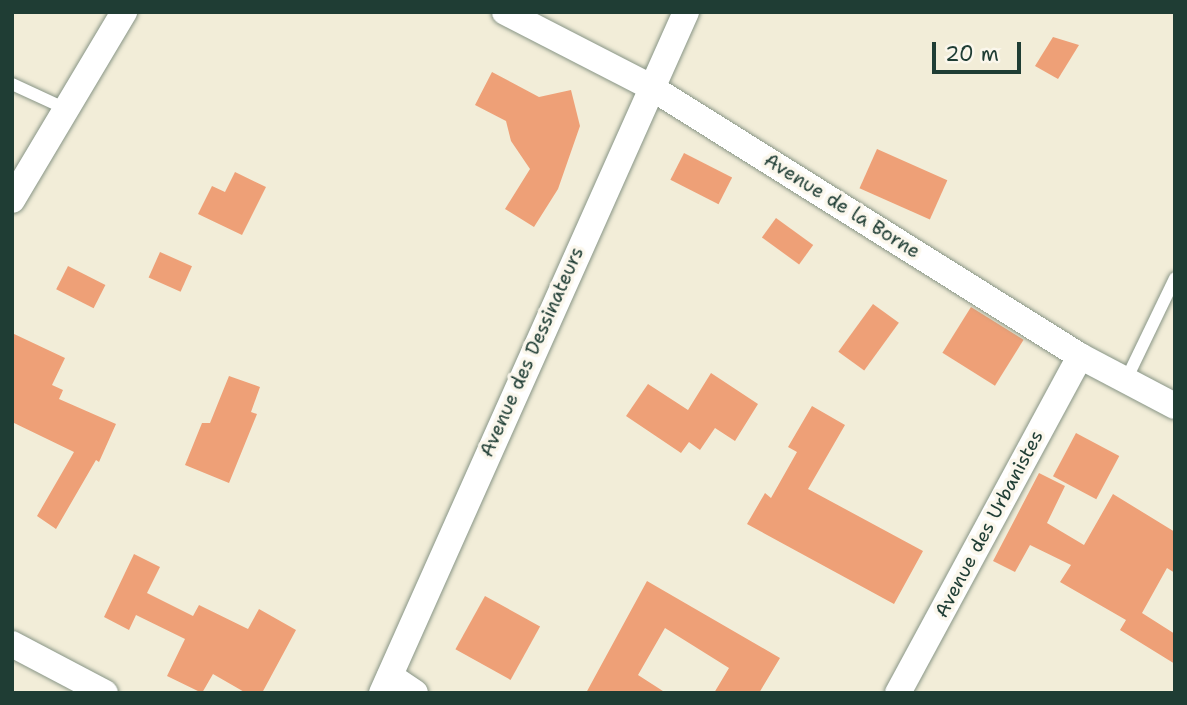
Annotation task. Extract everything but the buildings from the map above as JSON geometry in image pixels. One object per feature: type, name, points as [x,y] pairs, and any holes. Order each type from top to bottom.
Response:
[{"type":"street","points":[[12,200],[124,12]]},
{"type":"street","name":"Avenue de la Borne","points":[[505,12],[649,86],[1080,356],[1175,406]]},
{"type":"street","name":"Avenue des Dessinateurs","points":[[386,684],[649,86],[686,12]]},
{"type":"street","name":"Avenue des Urbanistes","points":[[898,693],[1080,356]]},
{"type":"street","points":[[12,644],[105,693]]},
{"type":"street","points":[[386,684],[415,693]]},
{"type":"lane","points":[[12,84],[66,109]]},
{"type":"lane","points":[[1126,380],[1175,278]]}]
